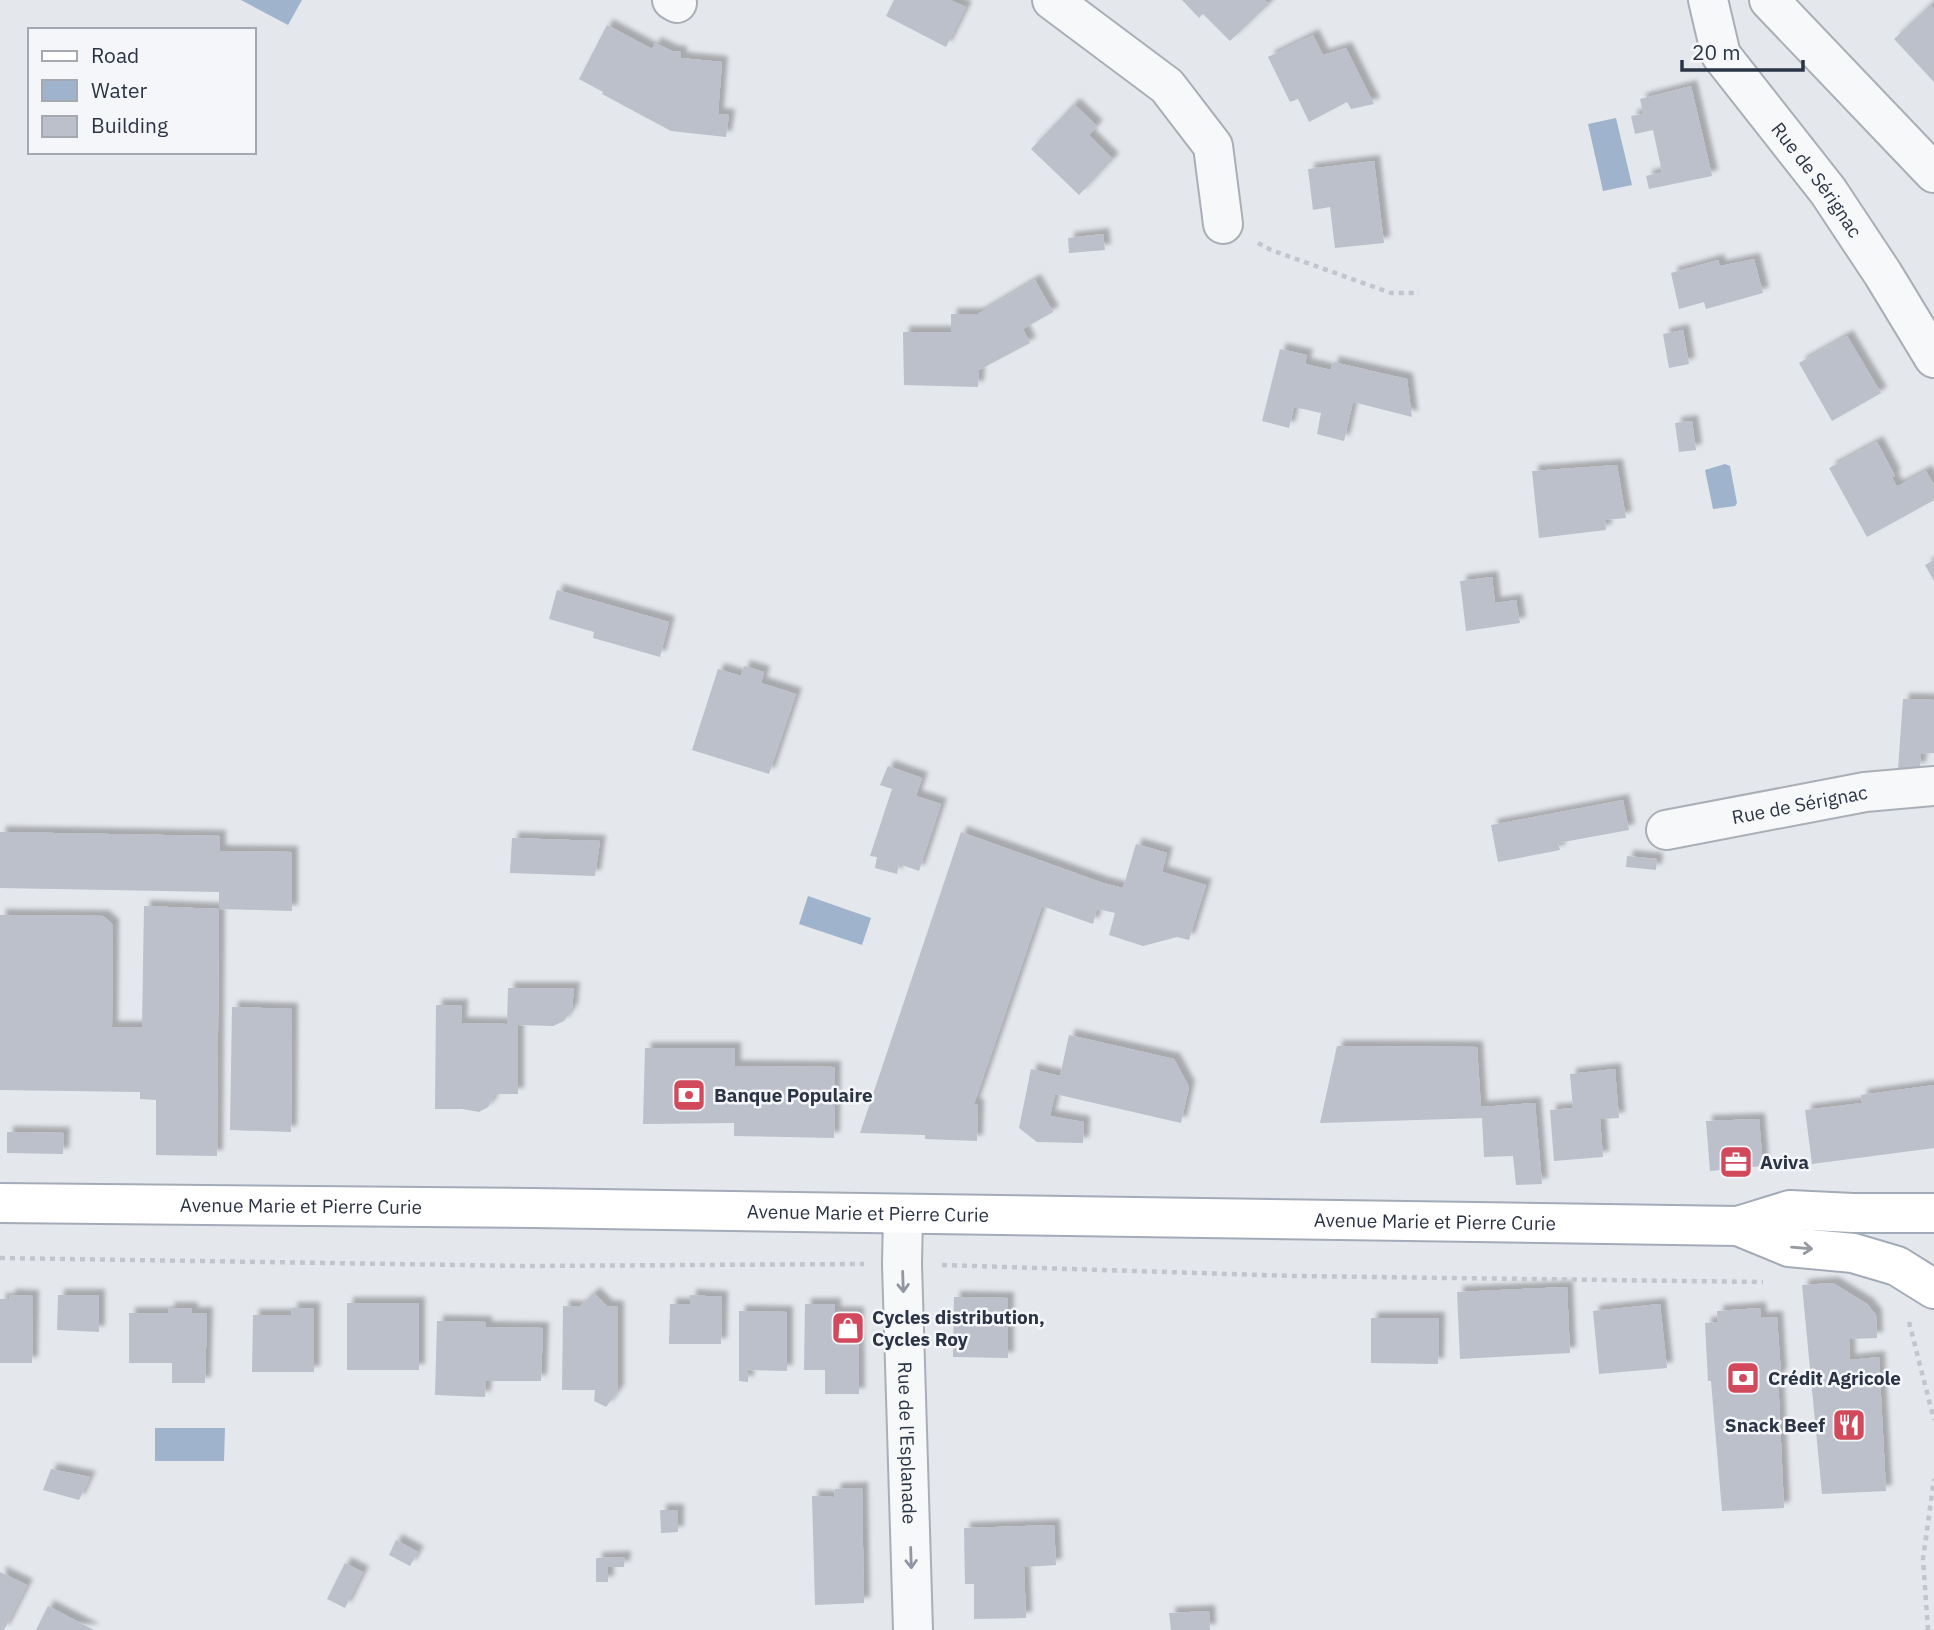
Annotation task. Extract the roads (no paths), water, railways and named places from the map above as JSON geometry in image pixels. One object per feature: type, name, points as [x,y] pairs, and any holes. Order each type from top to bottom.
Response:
[{"type":"main road","name":"Avenue Marie et Pierre Curie","points":[[0,1203],[1738,1226],[1790,1210],[1934,1213]]},
{"type":"main road","name":"Avenue Marie et Pierre Curie","points":[[1738,1226],[1789,1247],[1853,1253],[1896,1266],[1921,1302]]},
{"type":"street","points":[[1052,0],[1167,86],[1175,96],[1213,146],[1223,224]]},
{"type":"street","name":"Rue de Sérignac","points":[[1708,0],[1721,55],[1828,191],[1934,358]]},
{"type":"street","points":[[1769,0],[1934,173]]},
{"type":"street","name":"Rue de Sérignac","points":[[1666,830],[1865,792],[1934,786]]},
{"type":"street","name":"Rue de l'Esplanade","points":[[904,1213],[902,1264],[913,1630]]},
{"type":"water","points":[[241,0],[302,0],[288,25]]},
{"type":"water","points":[[1616,118],[1632,185],[1603,191],[1588,124]]},
{"type":"water","points":[[1725,464],[1730,466],[1737,503],[1735,506],[1713,509],[1705,470]]},
{"type":"water","points":[[808,896],[871,918],[862,945],[799,924]]},
{"type":"water","points":[[155,1428],[225,1428],[224,1461],[155,1461]]},
{"type":"place","name":"Banque Populaire","points":[[689,1095]]},
{"type":"place","name":"Aviva","points":[[1736,1162]]},
{"type":"place","name":"Cycles distribution, Cycles Roy","points":[[848,1328]]},
{"type":"place","name":"Crédit Agricole","points":[[1743,1378]]},
{"type":"place","name":"Snack Beef","points":[[1849,1425]]}]
